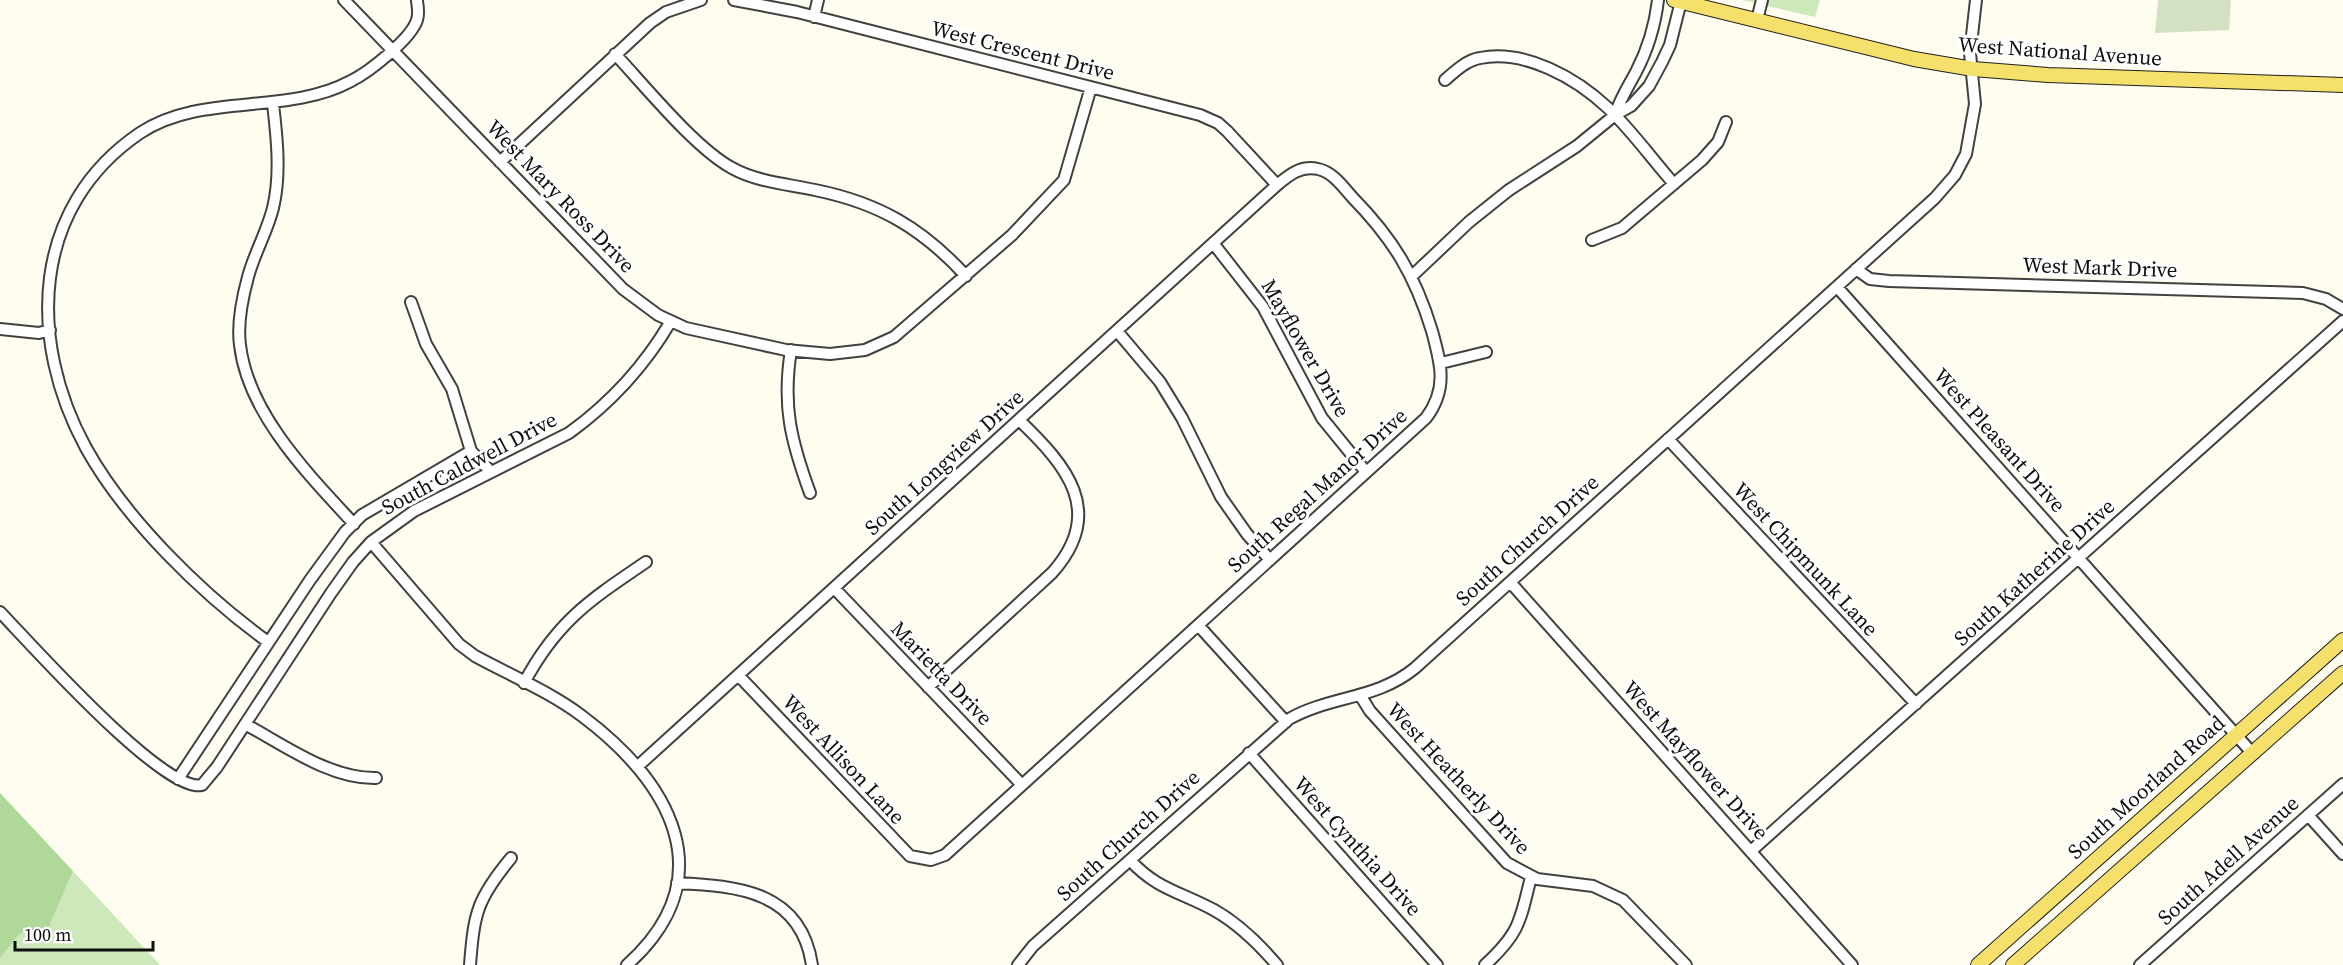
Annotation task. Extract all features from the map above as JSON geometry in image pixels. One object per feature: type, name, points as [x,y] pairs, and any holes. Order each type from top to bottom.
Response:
[{"type":"main road","name":"West National Avenue","points":[[1677,1],[1914,59],[1973,69],[2048,75],[2343,86]]},
{"type":"main road","name":"South Moorland Road","points":[[1978,965],[2343,640]]},
{"type":"main road","points":[[2013,965],[2343,673]]},
{"type":"street","name":"West Mary Ross Drive","points":[[344,0],[623,289],[658,315],[686,328],[791,350],[830,354],[865,350],[894,337],[966,276],[1047,200],[1064,180],[1091,87]]},
{"type":"street","points":[[500,162],[650,23],[678,7],[701,0]]},
{"type":"street","name":"West Crescent Drive","points":[[734,0],[814,17],[1172,107],[1218,123],[1277,185]]},
{"type":"street","points":[[814,17],[819,0]]},
{"type":"street","points":[[1615,115],[1621,95],[1646,52],[1654,27],[1658,0]]},
{"type":"street","points":[[1757,20],[1762,0]]},
{"type":"street","name":"South Church Drive","points":[[1018,965],[1033,946],[1286,722],[1324,702],[1386,688],[1404,678],[1935,198],[1962,165],[1975,104],[1970,45],[1976,0]]},
{"type":"street","points":[[268,642],[213,599],[186,573],[113,488],[86,448],[67,407],[50,330],[48,293],[51,259],[60,228],[77,195],[93,173],[142,132],[170,119],[202,110],[273,104],[324,93],[353,80],[393,50],[414,25],[417,1]]},
{"type":"street","points":[[1412,276],[1483,210],[1577,146],[1615,115],[1631,106],[1649,86],[1670,45],[1677,1]]},
{"type":"street","points":[[615,54],[706,149],[731,168],[757,178],[831,193],[882,209],[910,226],[938,248],[966,276]]},
{"type":"street","points":[[1446,80],[1465,64],[1480,58],[1520,60],[1569,78],[1615,115],[1674,184]]},
{"type":"street","points":[[273,104],[277,183],[273,209],[248,275],[240,310],[240,345],[247,376],[265,413],[292,453],[354,524]]},
{"type":"street","points":[[1592,240],[1622,228],[1711,152],[1726,122]]},
{"type":"street","name":"South Longview Drive","points":[[637,767],[1294,172],[1304,168],[1316,168],[1329,174],[1370,215],[1398,252],[1412,276]]},
{"type":"street","name":"Mayflower Drive","points":[[1213,243],[1263,307],[1322,418],[1366,472]]},
{"type":"street","name":"West Mark Drive","points":[[1856,269],[1870,279],[1889,281],[2303,293],[2326,299],[2343,309]]},
{"type":"street","name":"South Regal Manor Drive","points":[[927,860],[945,855],[1270,560],[1434,407],[1441,391],[1441,363],[1422,298],[1412,276]]},
{"type":"street","name":"West Pleasant Drive","points":[[1837,287],[2080,557],[2253,754]]},
{"type":"street","points":[[411,302],[426,344],[452,389],[471,451],[491,472]]},
{"type":"street","name":"South Caldwell Drive","points":[[471,451],[362,515],[331,550],[178,779],[197,786],[207,782],[337,585],[371,542],[414,511],[569,433],[615,397],[650,354],[671,321]]},
{"type":"street","name":"South Katherine Drive","points":[[1751,851],[2343,321]]},
{"type":"street","points":[[0,329],[39,333],[50,330]]},
{"type":"street","points":[[1117,331],[1160,382],[1182,418],[1221,497],[1247,534],[1270,560]]},
{"type":"street","points":[[791,350],[786,393],[788,421],[810,493]]},
{"type":"street","points":[[1441,363],[1486,352]]},
{"type":"street","points":[[928,687],[1052,573],[1073,541],[1078,508],[1072,483],[1064,467],[1019,420]]},
{"type":"street","name":"West Chipmunk Lane","points":[[1668,439],[1916,704]]},
{"type":"street","points":[[371,542],[459,644],[475,656],[580,715],[603,732],[637,767],[661,798],[671,820],[678,848],[678,883],[671,907],[660,929],[627,965]]},
{"type":"street","points":[[524,683],[561,626],[585,603],[646,562]]},
{"type":"street","name":"West Mayflower Drive","points":[[1510,582],[1852,965]]},
{"type":"street","name":"Marietta Drive","points":[[834,588],[1022,785]]},
{"type":"street","points":[[0,612],[118,734],[178,779]]},
{"type":"street","points":[[1198,625],[1286,722]]},
{"type":"street","name":"West Allison Lane","points":[[738,675],[910,856],[927,860]]},
{"type":"street","name":"West Heatherly Drive","points":[[1360,695],[1370,711],[1498,855],[1517,870],[1531,877],[1593,886],[1623,900],[1686,965]]},
{"type":"street","points":[[245,724],[289,749],[340,772],[364,778],[376,778]]},
{"type":"street","name":"West Cynthia Drive","points":[[1249,753],[1437,965]]},
{"type":"street","name":"South Adell Avenue","points":[[2140,965],[2343,784]]},
{"type":"street","points":[[2308,815],[2343,854]]},
{"type":"street","points":[[470,965],[477,908],[491,883],[511,858]]},
{"type":"street","points":[[1130,860],[1150,880],[1213,910],[1232,922],[1278,965]]},
{"type":"street","points":[[1485,965],[1511,939],[1520,924],[1531,877]]},
{"type":"street","points":[[678,883],[723,885],[763,896],[777,905],[797,926],[808,945],[812,965]]},
{"type":"green space","points":[[1742,0],[1820,0],[1815,17]]},
{"type":"green space","points":[[2158,0],[2231,0],[2229,30],[2155,33]]},
{"type":"green space","points":[[0,793],[73,871],[49,927],[19,934],[0,958]]},
{"type":"green space","points":[[73,871],[160,965],[0,965],[0,958],[18,934],[49,927]]}]
